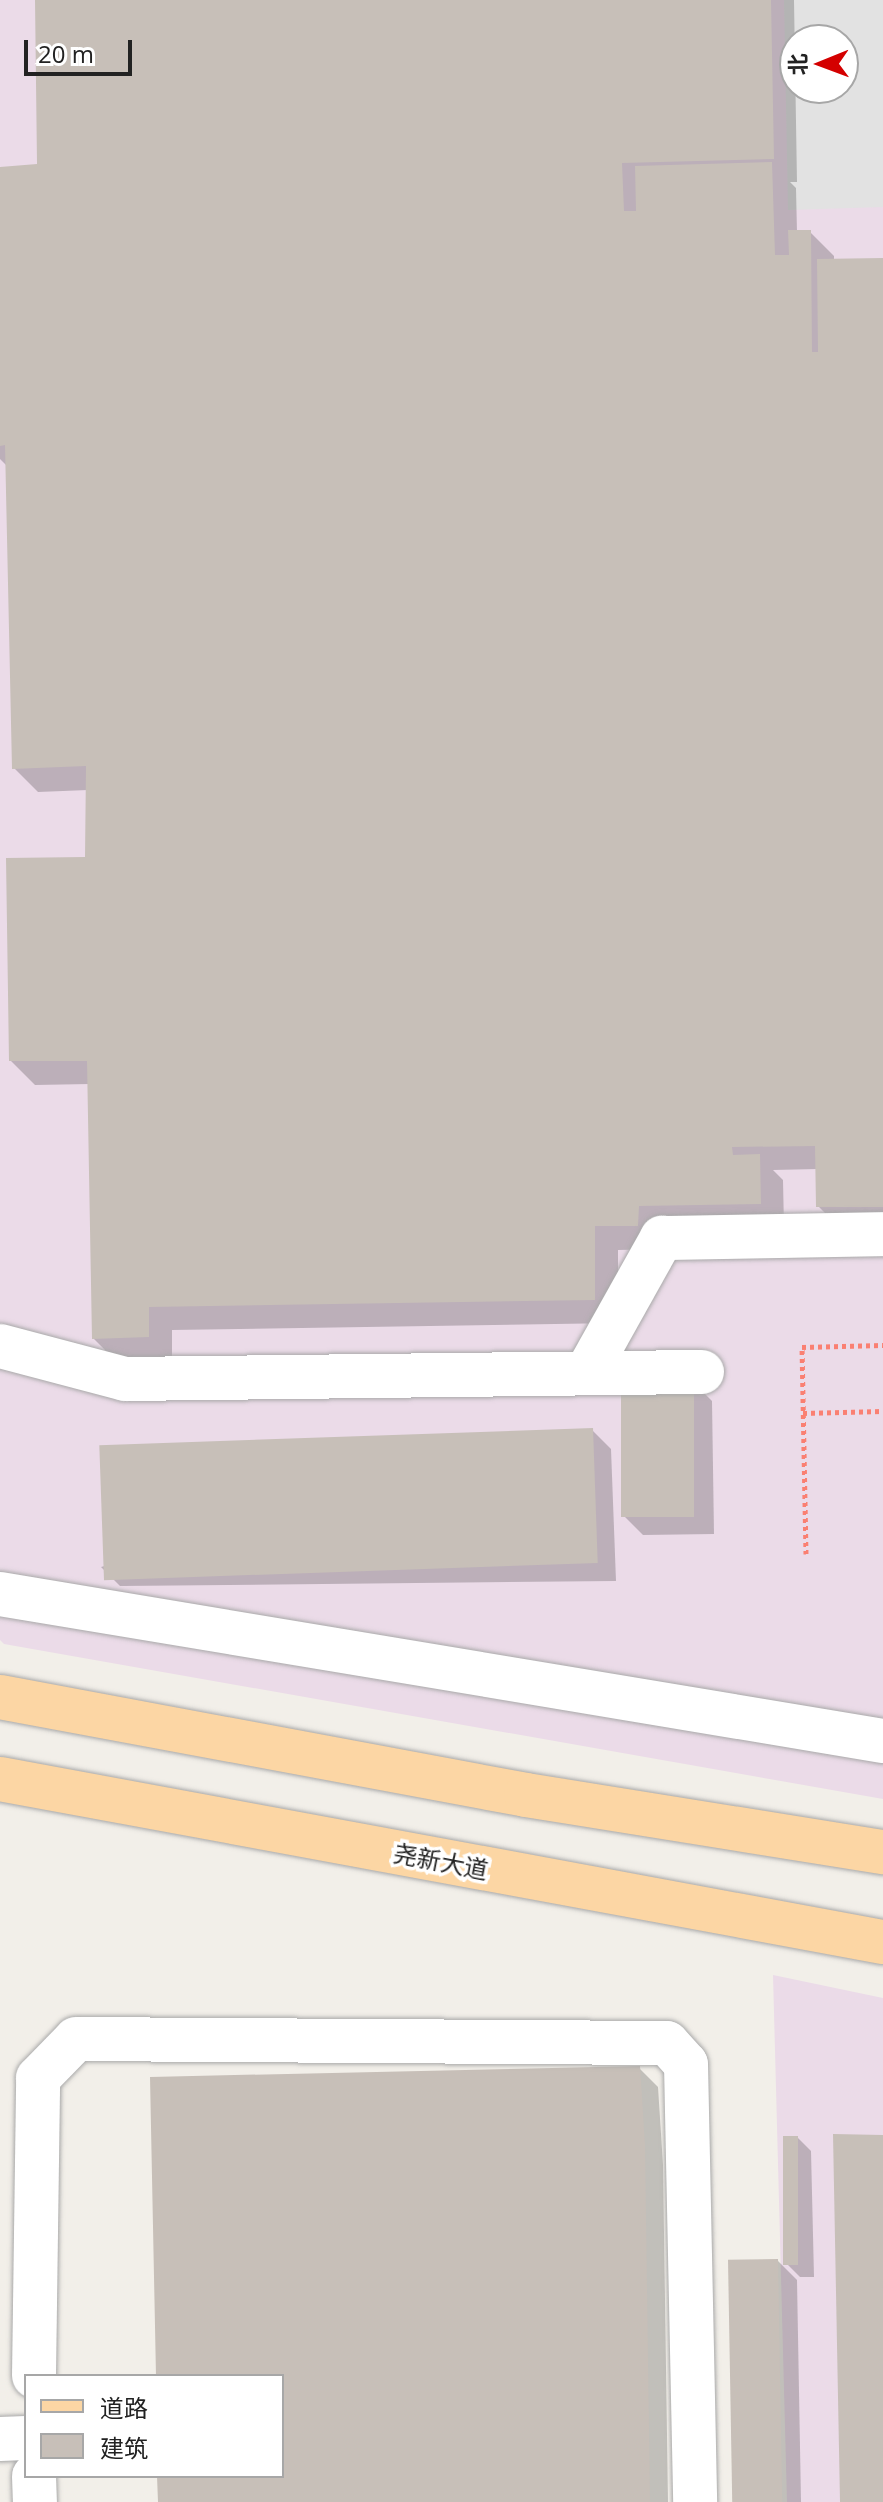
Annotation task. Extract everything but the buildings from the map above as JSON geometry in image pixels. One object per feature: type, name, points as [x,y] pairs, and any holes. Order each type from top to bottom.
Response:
[{"type":"main road","points":[[0,1697],[526,1795],[883,1852]]},
{"type":"main road","name":"尧新大道","points":[[0,1779],[883,1942]]},
{"type":"lane","points":[[587,1372],[662,1238],[883,1234]]},
{"type":"lane","points":[[0,1346],[125,1379],[702,1372]]},
{"type":"lane","points":[[0,1594],[883,1741]]},
{"type":"lane","points":[[34,2374],[38,2078],[76,2039],[667,2043],[686,2064],[695,2502]]},
{"type":"lane","points":[[0,2439],[24,2438]]},
{"type":"lane","points":[[34,2478],[35,2502]]},
{"type":"path","points":[[806,1554],[802,1347],[883,1345]]},
{"type":"path","points":[[803,1413],[883,1411]]},
{"type":"shaded area","points":[[0,0],[883,0],[883,1799],[4,1644],[0,1640]]},
{"type":"shaded area","points":[[784,0],[883,0],[883,207],[788,210],[786,104],[859,104],[859,24],[784,24]]},
{"type":"shaded area","points":[[773,1975],[883,1998],[883,2502],[787,2502]]}]
